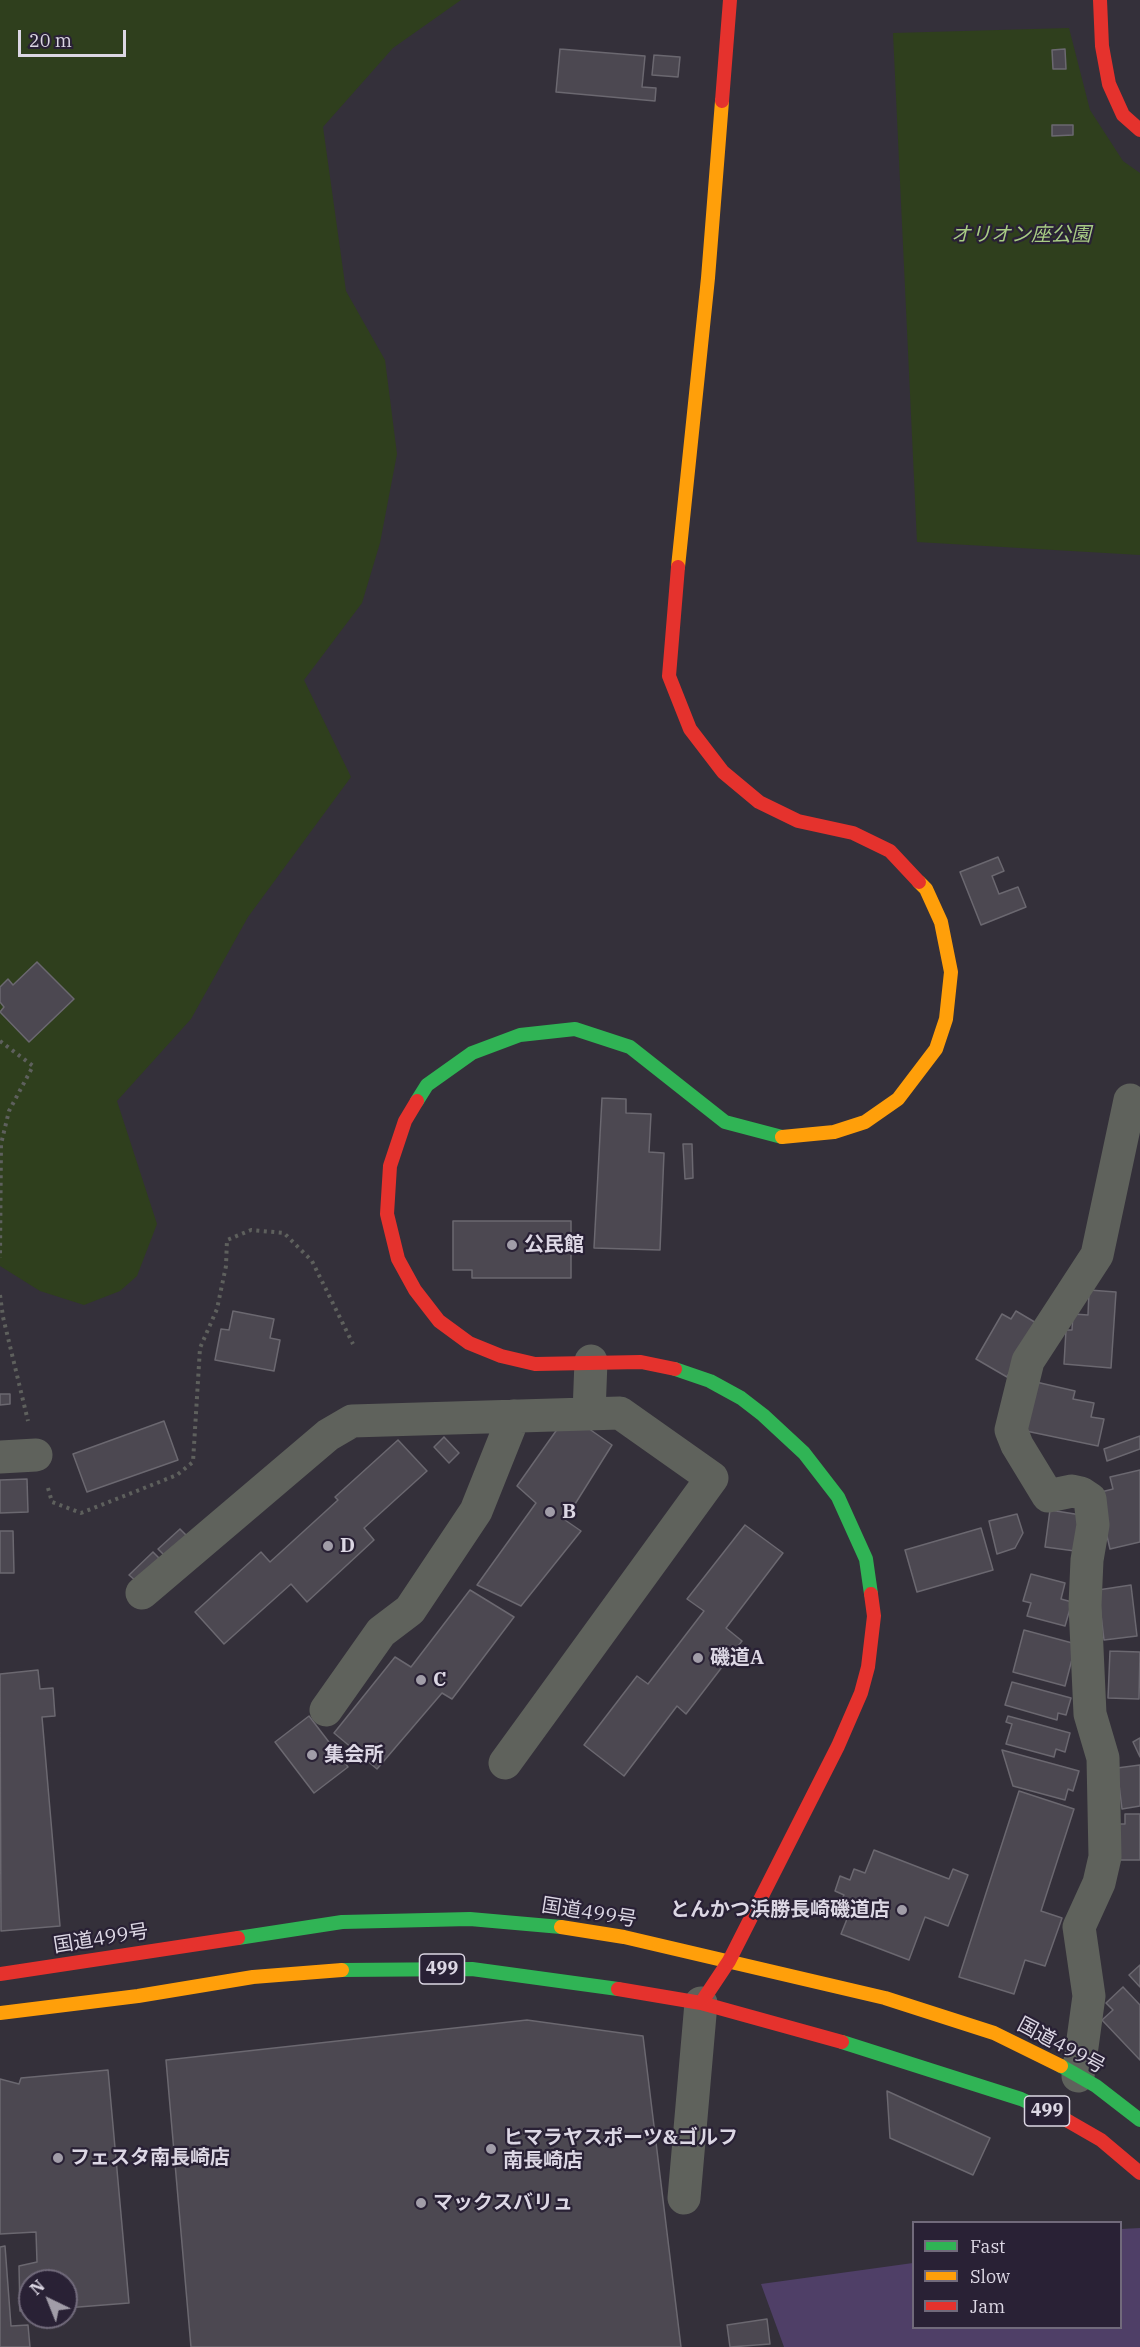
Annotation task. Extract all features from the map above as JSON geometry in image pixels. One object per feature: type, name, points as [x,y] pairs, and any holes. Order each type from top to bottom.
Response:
[{"type":"main road","points":[[701,2003],[729,1961],[838,1746],[861,1693],[868,1667],[874,1616],[866,1559],[838,1497],[804,1453],[763,1414],[741,1398],[710,1381],[677,1369],[641,1362],[591,1361],[535,1364],[501,1356],[469,1343],[439,1321],[415,1290],[398,1259],[387,1214],[390,1166],[405,1121],[427,1085],[472,1053],[520,1035],[575,1029],[630,1047],[725,1122],[786,1138],[834,1132],[865,1122],[898,1100],[936,1049],[946,1019],[951,972],[941,922],[926,889],[890,851],[854,832],[798,821],[759,802],[723,772],[690,729],[669,676],[671,634],[708,278],[730,0]]},
{"type":"main road","points":[[1100,0],[1102,46],[1109,84],[1123,115],[1140,130]]},
{"type":"main road","name":"国道499号","points":[[0,1974],[342,1922],[458,1919],[546,1925],[624,1937],[885,1998],[994,2033],[1096,2086],[1140,2120]]},
{"type":"main road","name":"499","points":[[0,2013],[138,1996],[253,1977],[354,1969],[472,1969],[635,1991],[701,2003],[878,2052],[1021,2099],[1101,2140],[1140,2173]]},
{"type":"street","points":[[1078,2076],[1089,1996],[1079,1927],[1099,1883],[1105,1857],[1103,1758],[1090,1713],[1085,1605],[1087,1560],[1093,1525],[1089,1499],[1081,1493],[1072,1491],[1048,1496],[1017,1445],[1011,1430],[1028,1361],[1096,1255],[1130,1100]]},
{"type":"street","points":[[589,1413],[591,1361]]},
{"type":"street","points":[[142,1593],[328,1435],[352,1421],[620,1413],[712,1478],[505,1763]]},
{"type":"street","points":[[326,1710],[381,1632],[410,1610],[476,1511],[514,1416]]},
{"type":"street","points":[[0,1457],[36,1455]]},
{"type":"street","points":[[684,2199],[701,2003]]},
{"type":"path","points":[[0,1041],[33,1066],[9,1111],[1,1144],[0,1258]]},
{"type":"path","points":[[0,1295],[3,1317],[36,1455],[52,1502],[81,1513],[177,1475],[193,1462],[200,1348],[217,1309],[226,1266],[227,1240],[251,1230],[284,1233],[312,1261],[353,1344]]},
{"type":"green space","points":[[0,0],[461,0],[393,48],[323,127],[346,291],[385,360],[397,454],[380,543],[362,603],[304,680],[351,777],[248,917],[191,1019],[117,1101],[157,1224],[137,1276],[120,1291],[84,1305],[40,1291],[0,1266]]},
{"type":"green space","name":"オリオン座公園","points":[[1069,28],[1090,110],[1123,161],[1140,173],[1140,555],[917,542],[893,33]]},
{"type":"shaded area","points":[[1140,2228],[1140,2347],[784,2347],[761,2284],[912,2263],[912,2329],[1122,2329],[1122,2229]]},
{"type":"building","points":[[560,49],[645,56],[642,87],[656,88],[655,101],[556,92]]},
{"type":"building","points":[[1065,49],[1066,69],[1053,69],[1052,50]]},
{"type":"building","points":[[654,55],[680,57],[678,77],[652,75]]},
{"type":"building","points":[[1052,125],[1073,125],[1073,135],[1052,136]]},
{"type":"building","points":[[998,857],[1004,871],[992,876],[999,894],[1018,887],[1026,907],[981,925],[960,872]]},
{"type":"building","points":[[37,962],[74,999],[29,1042],[0,1012],[4,1007],[0,1002],[0,987],[8,979],[13,985]]},
{"type":"building","points":[[602,1098],[626,1099],[626,1113],[651,1114],[649,1152],[664,1153],[660,1250],[594,1248]]},
{"type":"building","points":[[683,1144],[692,1144],[693,1178],[685,1179]]},
{"type":"building","name":"公民館","points":[[453,1221],[571,1221],[571,1278],[472,1278],[472,1270],[453,1270]]},
{"type":"building","points":[[1089,1290],[1116,1292],[1111,1368],[1064,1364],[1066,1330],[1072,1330],[1073,1314],[1088,1315]]},
{"type":"building","points":[[233,1311],[274,1319],[270,1338],[280,1340],[274,1371],[215,1360],[221,1329],[229,1330]]},
{"type":"building","points":[[1016,1311],[1038,1324],[1007,1377],[976,1359],[1002,1314],[1011,1319]]},
{"type":"building","points":[[1036,1382],[1075,1391],[1073,1399],[1094,1403],[1091,1417],[1104,1419],[1098,1446],[1026,1431]]},
{"type":"building","points":[[0,1394],[10,1394],[10,1404],[0,1405]]},
{"type":"building","name":"B","points":[[568,1414],[612,1445],[565,1520],[581,1531],[521,1606],[477,1585],[536,1503],[517,1486]]},
{"type":"building","points":[[164,1421],[178,1460],[87,1492],[73,1454]]},
{"type":"building","points":[[1140,1436],[1140,1449],[1107,1461],[1104,1449]]},
{"type":"building","points":[[444,1437],[459,1453],[449,1463],[434,1447]]},
{"type":"building","name":"D","points":[[398,1440],[427,1471],[364,1528],[374,1540],[307,1602],[291,1584],[224,1644],[195,1612],[261,1552],[270,1562],[338,1500],[335,1497]]},
{"type":"building","points":[[1140,1470],[1140,1542],[1110,1549],[1097,1493],[1113,1489],[1110,1477]]},
{"type":"building","points":[[27,1479],[28,1512],[0,1513],[0,1480]]},
{"type":"building","points":[[1050,1510],[1081,1515],[1075,1551],[1045,1547]]},
{"type":"building","points":[[1017,1514],[1023,1533],[1015,1548],[997,1554],[989,1521]]},
{"type":"building","name":"磯道A","points":[[745,1525],[783,1553],[726,1628],[742,1641],[686,1714],[677,1706],[624,1776],[584,1745],[637,1676],[648,1684],[704,1611],[687,1599]]},
{"type":"building","points":[[981,1528],[993,1570],[917,1592],[905,1550]]},
{"type":"building","points":[[180,1529],[187,1536],[166,1557],[158,1549]]},
{"type":"building","points":[[0,1531],[13,1531],[14,1573],[0,1573]]},
{"type":"building","points":[[153,1552],[160,1559],[136,1581],[129,1575]]},
{"type":"building","points":[[1031,1574],[1065,1583],[1061,1599],[1072,1602],[1065,1626],[1027,1616],[1031,1603],[1023,1601]]},
{"type":"building","points":[[1131,1585],[1137,1636],[1104,1640],[1098,1590]]},
{"type":"building","name":"C","points":[[470,1590],[514,1617],[452,1699],[442,1693],[377,1769],[334,1733],[395,1657],[411,1667]]},
{"type":"building","points":[[1024,1630],[1076,1644],[1065,1686],[1013,1672]]},
{"type":"building","points":[[1110,1651],[1140,1652],[1139,1699],[1108,1698]]},
{"type":"building","points":[[38,1670],[40,1689],[53,1688],[55,1716],[42,1717],[60,1926],[1,1931],[0,1674]]},
{"type":"building","points":[[1012,1682],[1071,1698],[1066,1715],[1058,1713],[1057,1720],[1005,1705]]},
{"type":"building","name":"集会所","points":[[309,1716],[348,1767],[314,1793],[275,1742]]},
{"type":"building","points":[[1008,1716],[1070,1733],[1065,1752],[1056,1749],[1054,1757],[1006,1744],[1012,1724],[1006,1722]]},
{"type":"building","points":[[1140,1738],[1140,1757],[1133,1742]]},
{"type":"building","points":[[1002,1750],[1079,1771],[1073,1791],[1068,1789],[1065,1800],[1013,1786]]},
{"type":"building","points":[[1140,1765],[1140,1806],[1122,1809],[1117,1768]]},
{"type":"building","points":[[1019,1791],[1074,1809],[1041,1911],[1062,1918],[1045,1966],[1025,1960],[1014,1994],[959,1977]]},
{"type":"building","points":[[1125,1814],[1140,1814],[1140,1860],[1117,1860],[1118,1824],[1125,1824]]},
{"type":"building","name":"とんかつ浜勝長崎磯道店","points":[[874,1850],[949,1879],[953,1869],[968,1875],[948,1926],[925,1917],[909,1960],[841,1934],[853,1904],[842,1899],[844,1895],[835,1891],[840,1876],[850,1880],[854,1869],[865,1873]]},
{"type":"building","points":[[1140,1965],[1140,1987],[1129,1975]]},
{"type":"building","points":[[1123,1987],[1140,2005],[1140,2060],[1102,2020],[1113,2010],[1106,2003]]},
{"type":"building","name":"マックスバリュ","points":[[527,2020],[643,2036],[681,2347],[191,2347],[166,2060]]},
{"type":"building","name":"フェスタ南長崎店","points":[[108,2070],[129,2303],[78,2307],[78,2269],[19,2269],[19,2266],[37,2262],[36,2232],[0,2234],[0,2079],[19,2084],[21,2078]]},
{"type":"building","points":[[887,2091],[990,2138],[973,2175],[890,2138]]},
{"type":"building","points":[[5,2246],[11,2326],[28,2329],[30,2347],[0,2347],[0,2247]]},
{"type":"building","points":[[767,2319],[770,2344],[730,2347],[727,2325]]},
{"type":"traffic: fast","points":[[417,1101],[427,1085],[472,1053],[520,1035],[575,1029],[630,1047],[725,1122],[782,1137]]},
{"type":"traffic: fast","points":[[675,1369],[710,1381],[741,1398],[804,1453],[838,1497],[866,1559],[871,1594]]},
{"type":"traffic: fast","points":[[238,1938],[342,1922],[470,1919],[561,1927]]},
{"type":"traffic: fast","points":[[342,1970],[472,1969],[618,1989]]},
{"type":"traffic: fast","points":[[842,2042],[1021,2099],[1068,2121]]},
{"type":"traffic: fast","points":[[1061,2066],[1096,2086],[1140,2120]]},
{"type":"traffic: slow","points":[[678,567],[708,278],[722,101]]},
{"type":"traffic: slow","points":[[782,1137],[834,1132],[865,1122],[898,1099],[936,1049],[946,1019],[951,972],[941,922],[926,889],[919,882]]},
{"type":"traffic: slow","points":[[561,1927],[624,1937],[885,1998],[994,2033],[1061,2066]]},
{"type":"traffic: slow","points":[[0,2013],[138,1996],[253,1977],[342,1970]]},
{"type":"traffic: jam","points":[[722,101],[730,0]]},
{"type":"traffic: jam","points":[[1100,0],[1102,46],[1109,84],[1123,115],[1140,130]]},
{"type":"traffic: jam","points":[[678,567],[669,676],[690,729],[723,772],[759,802],[798,821],[853,833],[890,851],[919,882]]},
{"type":"traffic: jam","points":[[417,1101],[405,1121],[390,1166],[387,1214],[398,1259],[415,1290],[439,1321],[469,1343],[501,1356],[535,1364],[641,1362],[675,1369]]},
{"type":"traffic: jam","points":[[701,2003],[729,1961],[838,1746],[861,1693],[868,1667],[874,1616],[871,1594]]},
{"type":"traffic: jam","points":[[0,1974],[238,1938]]},
{"type":"traffic: jam","points":[[618,1989],[701,2003],[842,2042]]},
{"type":"traffic: jam","points":[[1068,2121],[1101,2140],[1140,2173]]},
{"type":"place","name":"公民館","points":[[512,1245]]},
{"type":"place","name":"B","points":[[550,1512]]},
{"type":"place","name":"D","points":[[328,1546]]},
{"type":"place","name":"磯道A","points":[[698,1658]]},
{"type":"place","name":"C","points":[[421,1680]]},
{"type":"place","name":"集会所","points":[[312,1755]]},
{"type":"place","name":"とんかつ浜勝長崎磯道店","points":[[902,1910]]},
{"type":"place","name":"ヒマラヤスポーツ&ゴルフ 南長崎店","points":[[491,2149]]},
{"type":"place","name":"フェスタ南長崎店","points":[[58,2158]]},
{"type":"place","name":"マックスバリュ","points":[[421,2203]]}]
